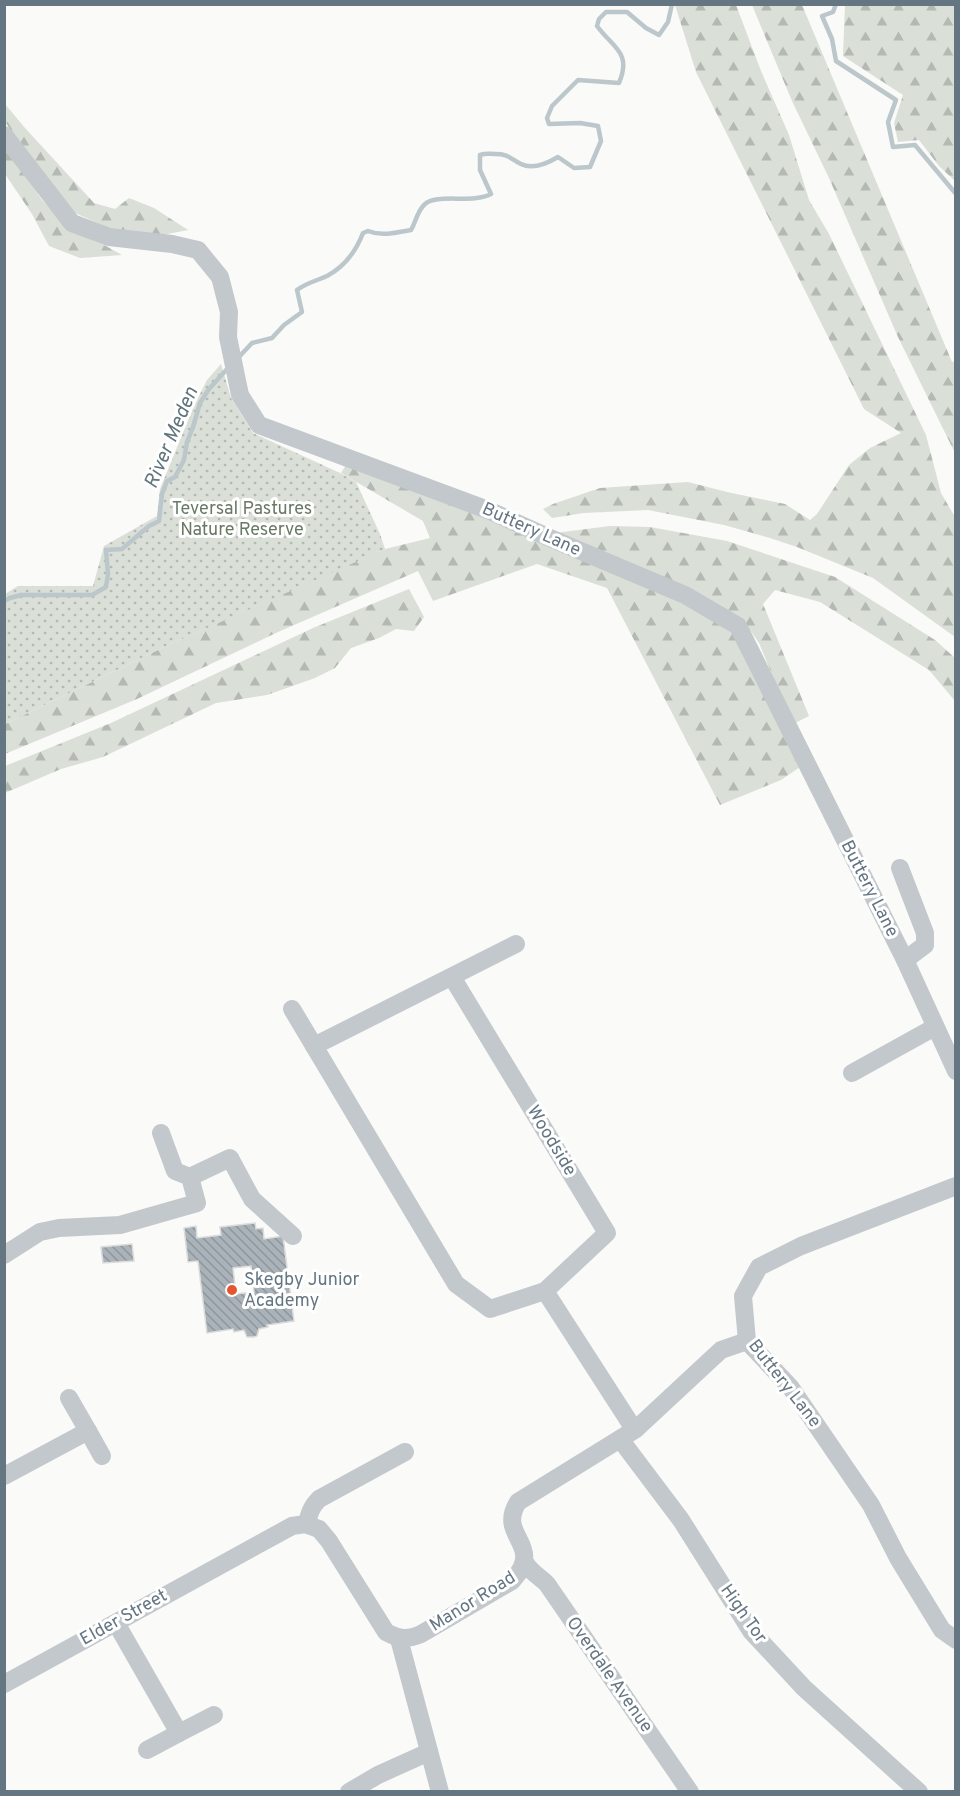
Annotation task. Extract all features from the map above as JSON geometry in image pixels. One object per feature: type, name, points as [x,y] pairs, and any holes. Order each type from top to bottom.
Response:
[{"type":"street","name":"Buttery Lane","points":[[4,135],[72,223],[109,237],[172,244],[198,250],[220,277],[229,312],[228,337],[240,395],[259,425],[488,510],[684,595],[738,626],[905,960],[956,1071]]},
{"type":"street","points":[[900,868],[925,933],[925,945],[905,960]]},
{"type":"street","points":[[314,1046],[516,944]]},
{"type":"street","name":"Woodside","points":[[292,1009],[456,1284],[490,1309],[545,1291],[607,1233],[452,977]]},
{"type":"street","points":[[852,1073],[935,1027]]},
{"type":"street","points":[[161,1133],[175,1172],[190,1177],[230,1158],[252,1199],[293,1236]]},
{"type":"street","points":[[4,1255],[40,1232],[59,1228],[120,1225],[197,1203],[190,1177]]},
{"type":"street","name":"Buttery Lane","points":[[956,1186],[801,1246],[759,1267],[743,1296],[747,1341],[791,1388],[871,1505],[898,1558],[942,1630],[956,1640]]},
{"type":"street","points":[[545,1291],[636,1429]]},
{"type":"street","name":"Manor Road","points":[[399,1638],[409,1639],[421,1634],[512,1581],[525,1562],[525,1551],[514,1531],[512,1521],[513,1511],[518,1502],[636,1429],[721,1350],[747,1341]]},
{"type":"street","points":[[69,1398],[102,1456]]},
{"type":"street","points":[[4,1476],[88,1431]]},
{"type":"street","name":"High Tor","points":[[620,1439],[681,1520],[751,1631],[804,1688],[919,1791]]},
{"type":"street","points":[[405,1452],[319,1499],[309,1513],[307,1524],[319,1529],[329,1541],[380,1625],[386,1632],[399,1638],[440,1791]]},
{"type":"street","name":"Elder Street","points":[[4,1684],[292,1526],[307,1524]]},
{"type":"street","name":"Overdale Avenue","points":[[525,1562],[530,1571],[547,1584],[690,1791]]},
{"type":"street","points":[[116,1623],[179,1733]]},
{"type":"street","points":[[147,1750],[214,1715]]},
{"type":"street","points":[[349,1791],[429,1752]]},
{"type":"green space","points":[[675,5],[736,5],[789,135],[809,200],[829,234],[926,435],[941,493],[955,517],[955,637],[873,578],[770,538],[724,525],[648,510],[584,513],[552,518],[543,509],[600,488],[688,482],[785,504],[810,520],[817,514],[849,465],[870,448],[901,433],[864,409],[696,72]]},
{"type":"green space","points":[[752,5],[802,5],[952,362],[955,361],[955,453],[898,337],[829,178],[792,101]]},
{"type":"green space","points":[[845,5],[955,5],[955,181],[939,166],[919,140],[898,142],[894,123],[903,95],[843,56]]},
{"type":"green space","points":[[5,104],[94,203],[115,209],[129,198],[154,208],[188,230],[157,236],[113,230],[73,212],[5,122]]},
{"type":"green space","points":[[4,146],[42,200],[70,231],[122,255],[80,258],[49,246],[32,214],[5,174]]},
{"type":"green space","name":"Teversal Pastures Nature Reserve","points":[[221,364],[231,398],[253,433],[356,482],[385,549],[162,648],[5,724],[5,594],[18,586],[93,586],[104,546],[157,516],[160,489],[193,408],[207,380]]},
{"type":"green space","points":[[346,465],[494,518],[684,599],[735,630],[800,767],[781,780],[720,805],[607,588],[537,564],[433,601],[418,571],[278,632],[137,699],[5,754],[5,724],[162,648],[329,573],[385,549],[430,538],[423,521],[341,473]]},
{"type":"green space","points":[[610,526],[650,527],[727,541],[835,577],[935,640],[955,658],[955,701],[929,670],[820,602],[775,590],[763,604],[809,716],[793,724],[759,643],[750,630],[735,616],[555,533]]},
{"type":"green space","points":[[409,589],[424,617],[414,631],[396,629],[351,648],[335,668],[315,678],[267,695],[216,703],[103,757],[61,769],[5,793],[5,766],[111,723],[313,628]]},
{"type":"building","points":[[255,1223],[256,1229],[263,1228],[264,1239],[283,1236],[294,1321],[267,1325],[268,1327],[259,1329],[257,1336],[254,1337],[247,1337],[244,1330],[234,1332],[233,1329],[207,1333],[198,1261],[188,1262],[184,1228],[196,1226],[197,1238],[221,1235],[220,1227]],"holes":[[[251,1266],[254,1292],[236,1294],[233,1268]]]},
{"type":"building","points":[[132,1244],[134,1261],[103,1263],[101,1247]]},
{"type":"waterway","name":"River Meden","points":[[238,358],[252,343],[272,338],[284,325],[302,312],[297,290],[339,268],[353,252],[363,233],[368,231],[384,234],[411,230],[420,210],[430,201],[475,198],[491,194],[480,170],[480,155],[503,155],[526,166],[535,166],[558,157],[574,168],[590,167],[601,141],[598,126],[580,123],[549,124],[547,118],[552,106],[578,80],[619,83],[622,73],[622,57],[597,26],[599,19],[606,12],[627,12],[646,28],[659,35],[668,22],[672,4]]},
{"type":"waterway","points":[[836,4],[833,12],[822,16],[832,39],[836,61],[896,100],[888,122],[893,147],[915,145],[956,194]]},
{"type":"waterway","name":"River Meden","points":[[4,601],[21,595],[92,595],[106,587],[108,574],[106,550],[122,549],[149,526],[159,521],[162,494],[167,481],[175,477],[184,460],[187,442],[200,403],[228,368]]},
{"type":"place","name":"Skegby Junior Academy","points":[[232,1290]]}]
